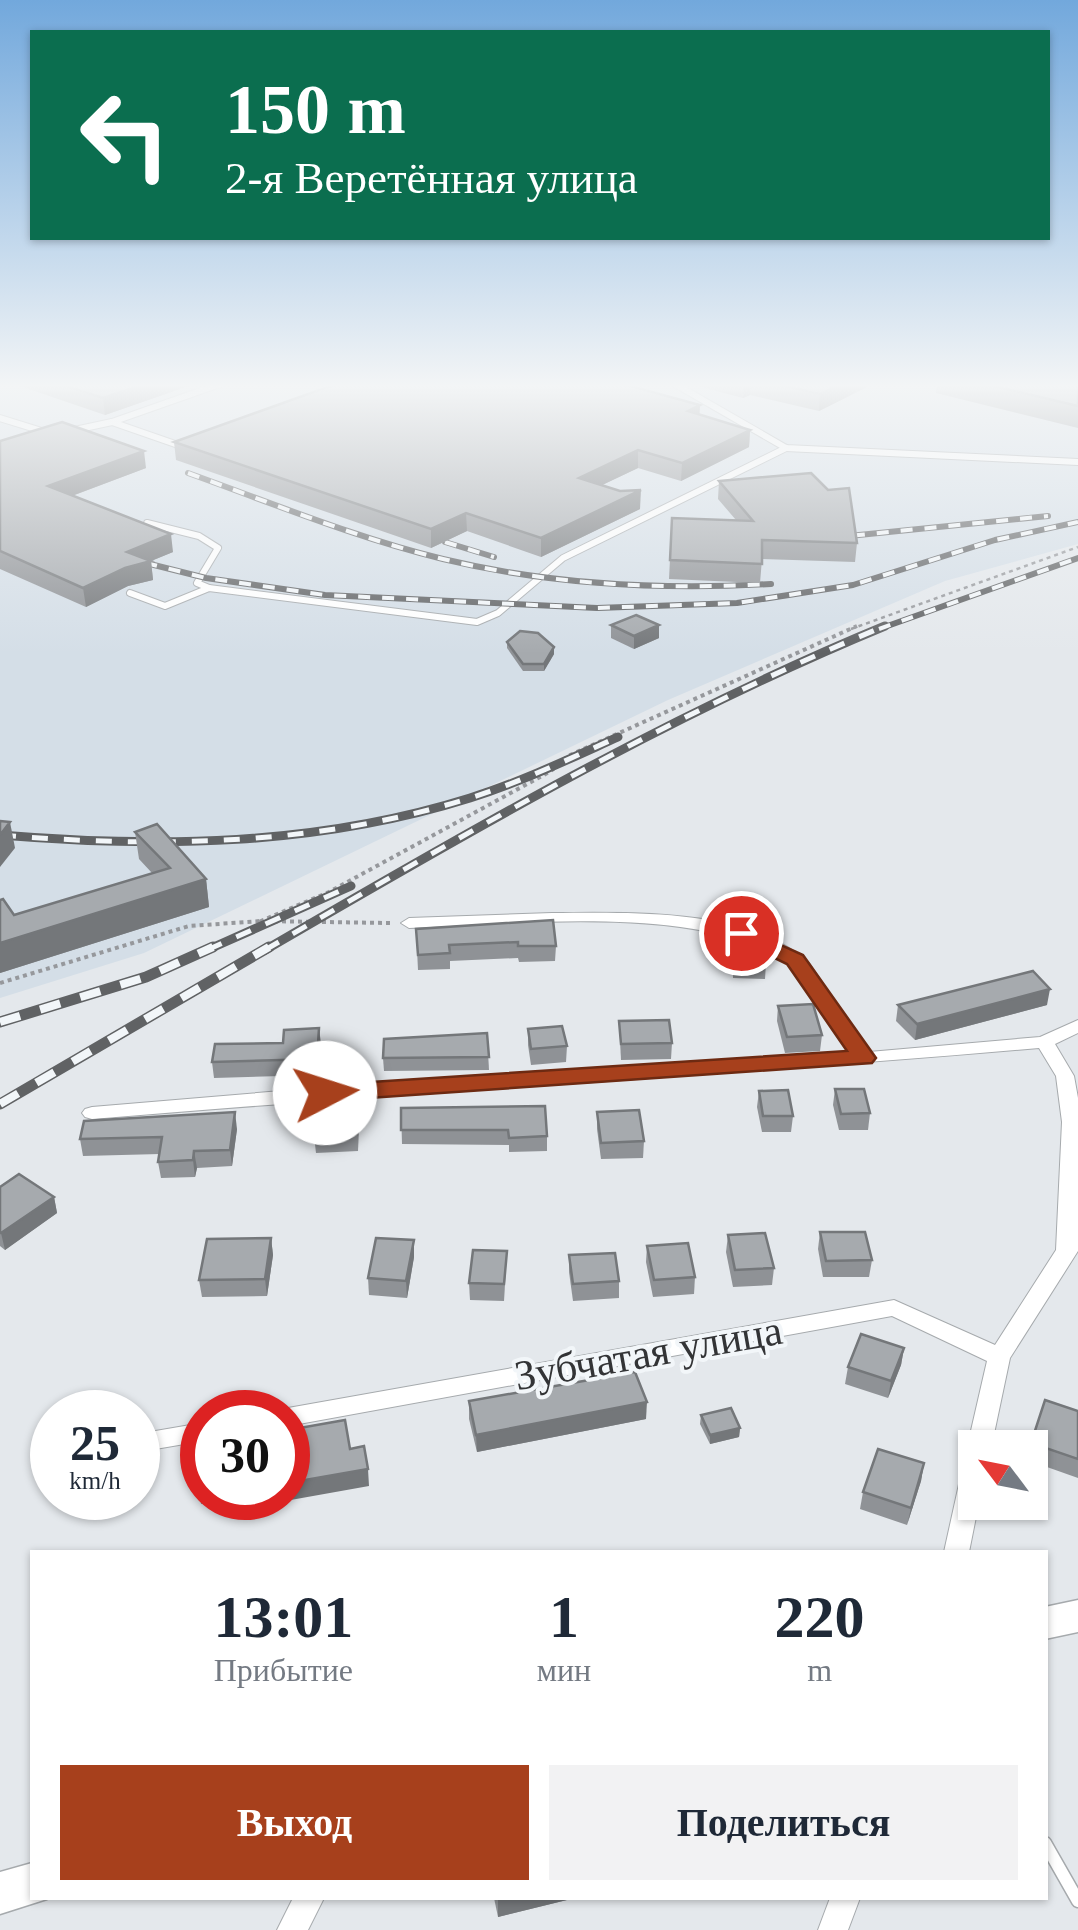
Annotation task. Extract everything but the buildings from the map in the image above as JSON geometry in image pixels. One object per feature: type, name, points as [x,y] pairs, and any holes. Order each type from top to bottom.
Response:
[{"type":"main road","points":[[1048,1622],[1078,1616]]},
{"type":"main road","points":[[0,1893],[30,1885]]},
{"type":"street","points":[[409,923],[634,919],[741,933],[795,960],[864,1058]]},
{"type":"street","points":[[92,1112],[864,1058],[1044,1042],[1078,1026]]},
{"type":"street","points":[[983,1430],[998,1357],[1073,1251],[1075,1121],[1065,1076],[1044,1042]]},
{"type":"street","name":"Зубчатая улица","points":[[310,1412],[894,1308],[998,1357]]},
{"type":"street","points":[[956,1550],[963,1520]]},
{"type":"street","points":[[292,1930],[308,1900]]},
{"type":"street","points":[[833,1930],[844,1900]]},
{"type":"lane","points":[[147,523],[199,536],[218,548],[197,583],[209,588],[478,622],[498,613],[563,558],[733,474]]},
{"type":"lane","points":[[130,593],[165,606],[209,588]]},
{"type":"lane","points":[[1048,1847],[1078,1901]]},
{"type":"path","points":[[261,921],[403,853],[551,771],[568,756],[734,678],[941,591],[1078,546]]},
{"type":"path","points":[[0,983],[189,926],[261,921],[409,923]]},
{"type":"shaded area","points":[[0,474],[1078,474],[1078,544],[945,581],[668,700],[144,953],[0,998]]},
{"type":"railway","points":[[191,474],[378,541],[484,568],[606,584],[771,584]]},
{"type":"railway","points":[[829,538],[1048,516]]},
{"type":"railway","points":[[122,557],[206,578],[325,595],[597,608],[737,603],[853,585],[995,540],[1078,522]]},
{"type":"railway","points":[[445,542],[494,557]]},
{"type":"railway","points":[[879,629],[1078,558]]},
{"type":"railway","points":[[265,950],[647,737],[885,626]]},
{"type":"railway","points":[[0,835],[178,842],[354,826],[489,792],[618,737]]},
{"type":"railway","points":[[207,950],[351,886]]},
{"type":"railway","points":[[0,1022],[146,977],[213,947]]},
{"type":"railway","points":[[0,1104],[269,947]]},
{"type":"route","points":[[325,1093],[864,1058],[795,960],[770,944],[741,933]]}]
